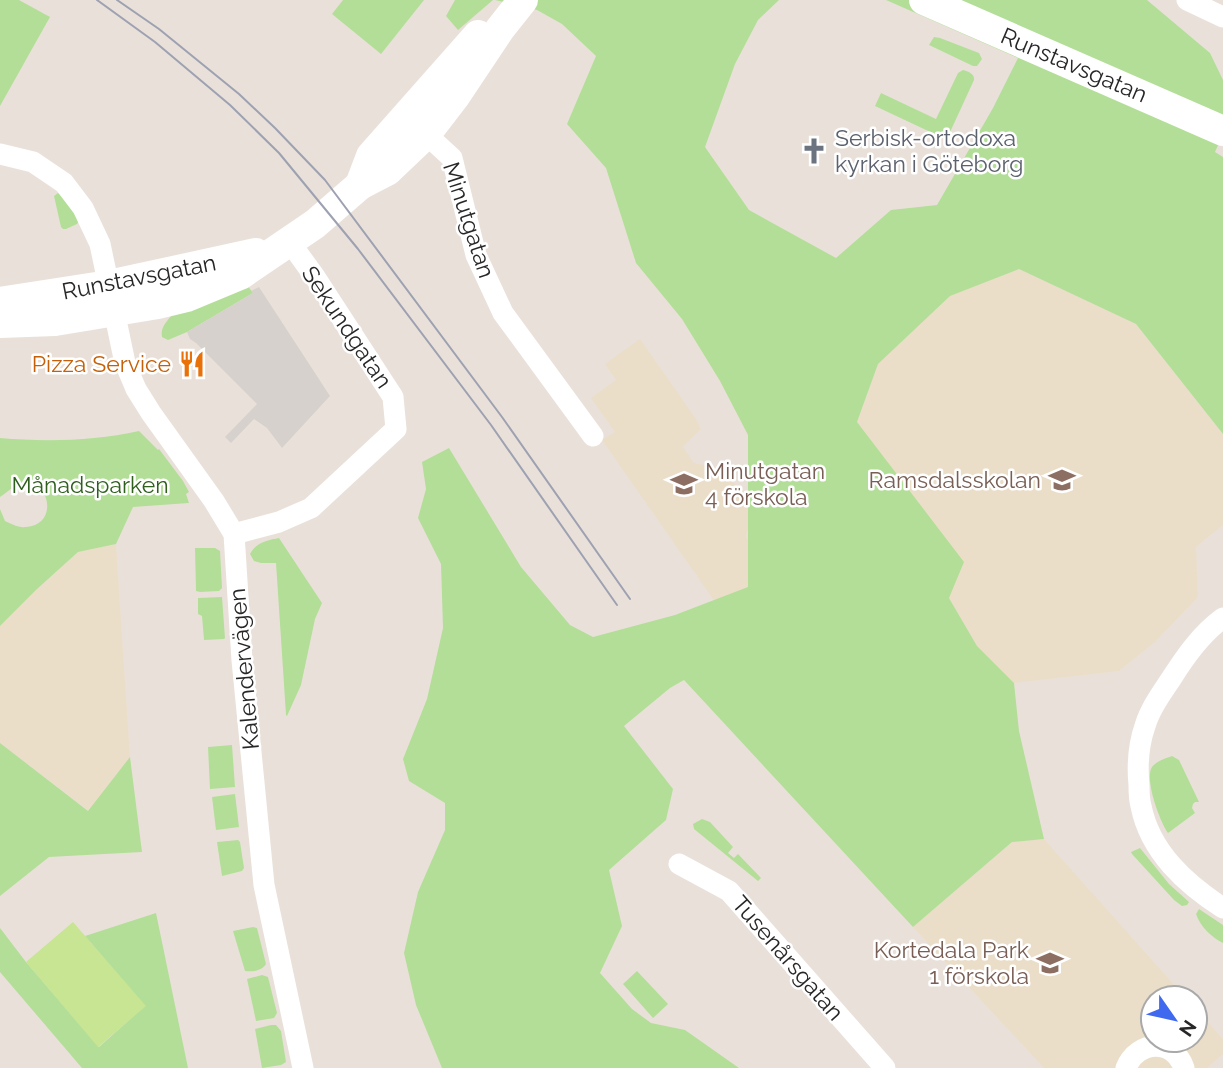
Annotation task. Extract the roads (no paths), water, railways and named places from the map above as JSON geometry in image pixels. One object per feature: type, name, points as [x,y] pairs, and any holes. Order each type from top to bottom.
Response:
[{"type":"street","name":"Runstavsgatan","points":[[0,302],[187,297],[240,275],[315,224],[360,185],[387,172],[490,21],[514,0]]},
{"type":"street","name":"Runstavsgatan","points":[[416,126],[456,95],[523,0]]},
{"type":"street","name":"Runstavsgatan","points":[[924,0],[1223,131]]},
{"type":"street","points":[[1187,0],[1223,17]]},
{"type":"street","name":"Minutgatan","points":[[416,126],[452,158],[476,255],[503,313],[593,436]]},
{"type":"street","name":"Kalendervägen","points":[[0,153],[33,162],[64,183],[83,208],[100,244],[125,363],[135,389],[234,534],[242,660],[264,885],[303,1068]]},
{"type":"street","name":"Sekundgatan","points":[[234,534],[279,522],[311,508],[396,429],[393,397],[289,241]]},
{"type":"street","name":"Runstavsgatan","points":[[0,323],[55,321],[112,298]]},
{"type":"street","points":[[1223,618],[1186,655],[1154,704],[1137,761],[1141,806],[1147,827],[1159,849],[1178,873],[1223,908]]},
{"type":"street","name":"Tusenårsgatan","points":[[679,864],[729,891],[885,1068]]},
{"type":"street","points":[[1126,1068],[1131,1057],[1148,1046],[1168,1049],[1176,1054],[1184,1068]]},
{"type":"tram line","points":[[97,0],[155,42],[230,105],[279,153],[358,249],[491,425],[617,605]]},
{"type":"tram line","points":[[117,0],[159,29],[239,94],[325,180],[502,417],[630,599]]},
{"type":"place","name":"Serbisk-ortodoxa kyrkan i Göteborg","points":[[814,151]]},
{"type":"place","name":"Pizza Service","points":[[192,364]]},
{"type":"place","name":"Ramsdalsskolan","points":[[1062,480]]},
{"type":"place","name":"Minutgatan 4 förskola","points":[[684,484]]},
{"type":"place","name":"Kortedala Park 1 förskola","points":[[1050,963]]},
{"type":"park label","name":"Månadsparken","points":[[90,485]]}]
